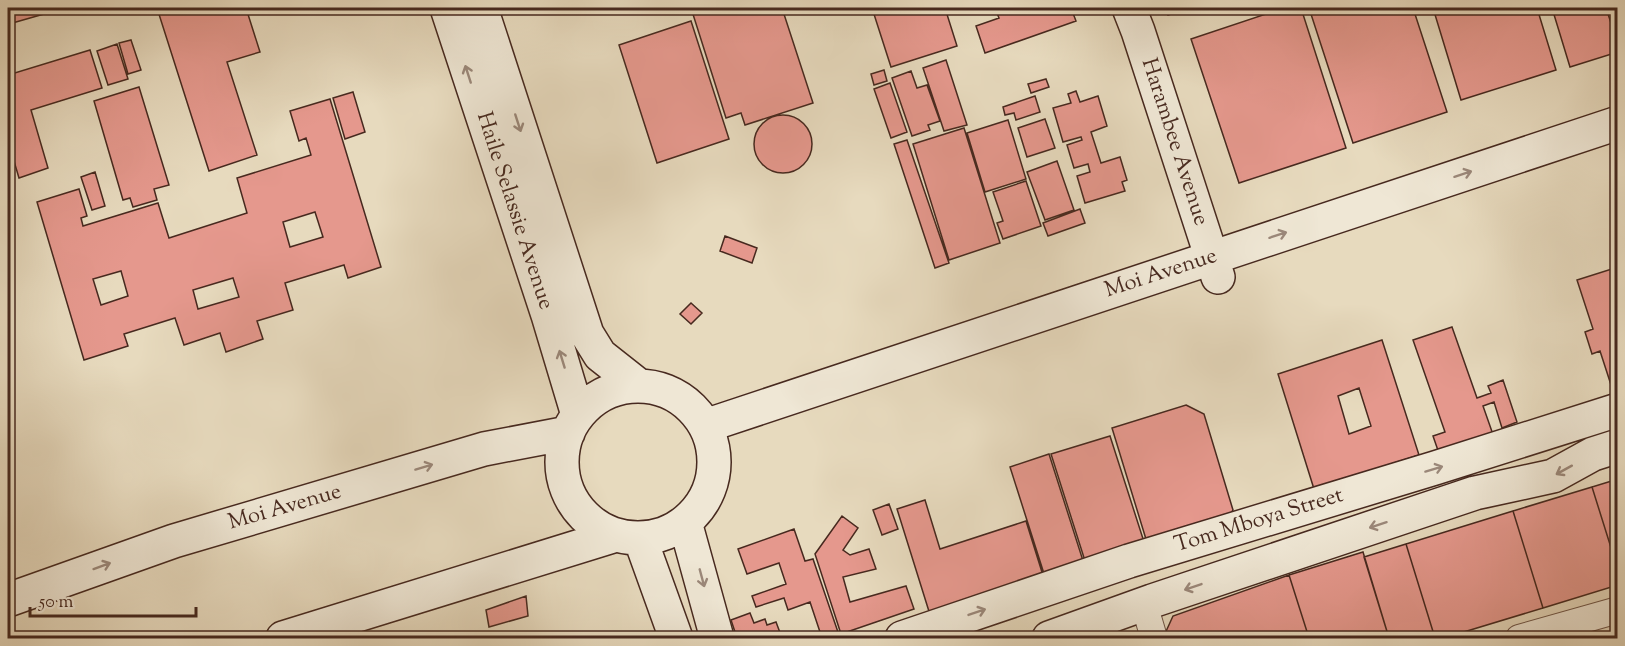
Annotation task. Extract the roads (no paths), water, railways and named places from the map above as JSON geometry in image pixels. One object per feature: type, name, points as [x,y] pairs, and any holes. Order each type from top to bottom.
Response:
[{"type":"main road","name":"Haile Selassie Avenue","points":[[447,8],[554,335],[573,424],[563,453],[563,474],[569,494],[581,512],[597,526],[628,537]]},
{"type":"main road","name":"Haile Selassie Avenue","points":[[481,8],[586,334],[600,355],[638,385],[660,388],[682,399],[701,418],[709,437]]},
{"type":"main road","name":"Harambee Avenue","points":[[1129,8],[1215,267]]},
{"type":"main road","name":"Moi Avenue","points":[[709,437],[1090,318],[1215,267],[1617,123]]},
{"type":"main road","name":"Moi Avenue","points":[[1215,267],[1617,146]]},
{"type":"main road","points":[[573,424],[592,403],[614,392],[638,385]]},
{"type":"main road","name":"Tom Mboya Street","points":[[902,639],[1136,559],[1617,410]]},
{"type":"main road","name":"Moi Avenue","points":[[8,600],[174,541],[573,424]]},
{"type":"main road","points":[[283,639],[628,537],[664,534],[685,522],[701,506],[711,486],[714,463],[709,437]]},
{"type":"main road","name":"Tom Mboya Street","points":[[1049,639],[1148,603],[1474,493],[1553,476],[1593,454],[1617,446]]},
{"type":"main road","points":[[685,522],[717,639]]},
{"type":"main road","points":[[628,537],[675,639]]},
{"type":"main road","points":[[1136,559],[1146,567],[1153,580],[1148,603]]},
{"type":"main road","points":[[1094,574],[1091,586],[1092,605],[1096,612],[1107,618]]},
{"type":"street","points":[[1148,603],[1154,639]]},
{"type":"street","points":[[1519,639],[1617,609]]}]
